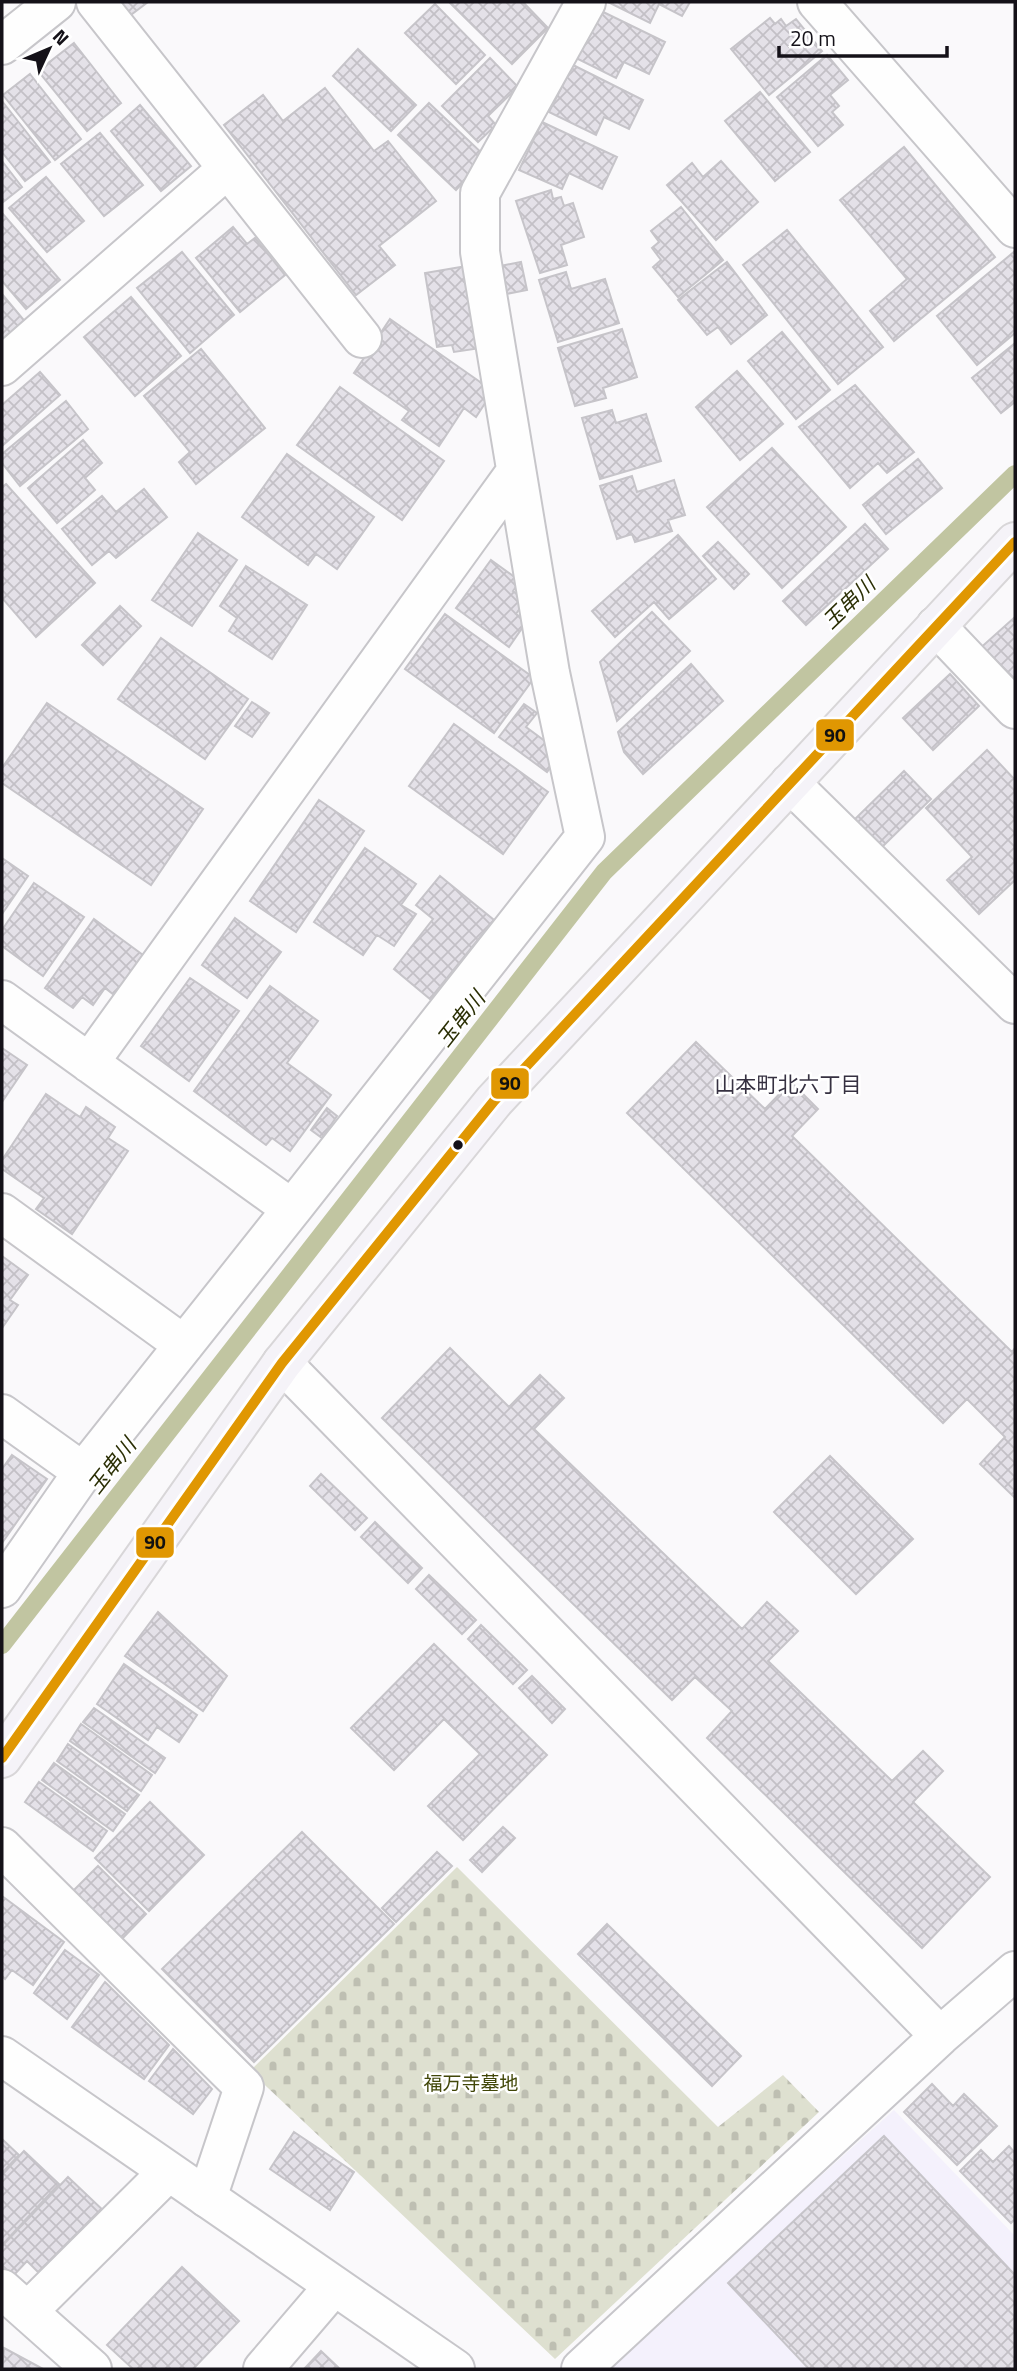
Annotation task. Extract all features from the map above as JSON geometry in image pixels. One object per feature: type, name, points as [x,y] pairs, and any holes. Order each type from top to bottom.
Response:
[{"type":"main road","points":[[2,1758],[282,1363],[494,1101],[1015,542]]},
{"type":"street","points":[[2,45],[56,2]]},
{"type":"street","points":[[96,2],[226,170],[362,338]]},
{"type":"street","points":[[2,1588],[83,1472],[585,837],[550,673],[515,473],[480,252],[480,193],[586,2]]},
{"type":"street","points":[[817,2],[1015,228]]},
{"type":"street","points":[[2,366],[226,170]]},
{"type":"street","points":[[89,1063],[515,473]]},
{"type":"street","points":[[936,626],[1015,709]]},
{"type":"street","points":[[790,783],[1015,1004]]},
{"type":"street","points":[[2,1000],[292,1209]]},
{"type":"street","points":[[2,1213],[184,1345]]},
{"type":"street","points":[[282,1363],[940,2036]]},
{"type":"street","points":[[2,1414],[83,1472]]},
{"type":"street","points":[[2,1847],[244,2087],[207,2198]]},
{"type":"street","points":[[581,2369],[940,2036],[1015,1971]]},
{"type":"street","points":[[2,2056],[455,2369]]},
{"type":"street","points":[[92,2369],[15,2300],[168,2172]]},
{"type":"street","points":[[263,2369],[334,2287]]},
{"type":"shaded area","points":[[894,2110],[1015,2236],[1015,2369],[606,2369]]},
{"type":"green space","name":"福万寺墓地","points":[[457,1867],[718,2127],[783,2075],[819,2112],[555,2359],[250,2071]]},
{"type":"building","points":[[116,2],[148,2],[128,17]]},
{"type":"building","points":[[449,2],[523,2],[548,28],[512,64]]},
{"type":"building","points":[[608,2],[690,2],[682,16],[659,4],[650,23]]},
{"type":"building","points":[[435,4],[485,55],[456,84],[405,33]]},
{"type":"building","points":[[595,8],[665,42],[649,74],[624,62],[616,78],[572,56]]},
{"type":"building","points":[[770,18],[775,24],[781,19],[786,26],[796,19],[822,51],[769,95],[731,49]]},
{"type":"building","points":[[74,43],[121,103],[87,131],[38,71]]},
{"type":"building","points":[[358,49],[416,105],[391,131],[333,76]]},
{"type":"building","points":[[827,55],[848,80],[830,95],[839,106],[832,112],[843,125],[818,146],[777,97]]},
{"type":"building","points":[[490,58],[518,87],[488,116],[496,125],[478,142],[442,106]]},
{"type":"building","points":[[573,65],[643,100],[629,129],[604,117],[596,135],[549,112]]},
{"type":"building","points":[[30,74],[81,139],[55,160],[3,95]]},
{"type":"building","points":[[325,88],[374,151],[388,141],[436,201],[379,246],[395,265],[356,295],[224,125],[263,95],[283,121]]},
{"type":"building","points":[[760,92],[810,152],[775,181],[725,121]]},
{"type":"building","points":[[2,101],[50,162],[25,181],[2,152]]},
{"type":"building","points":[[429,103],[486,157],[456,190],[398,135]]},
{"type":"building","points":[[140,105],[191,166],[161,191],[111,131]]},
{"type":"building","points":[[542,122],[617,157],[602,189],[569,173],[562,189],[519,170]]},
{"type":"building","points":[[100,133],[143,185],[104,216],[61,164]]},
{"type":"building","points":[[904,147],[995,257],[894,341],[870,311],[907,279],[840,200]]},
{"type":"building","points":[[2,161],[22,187],[2,203]]},
{"type":"building","points":[[721,161],[758,202],[716,240],[667,185],[692,163],[703,177]]},
{"type":"building","points":[[46,177],[84,221],[47,252],[9,208]]},
{"type":"building","points":[[551,190],[553,199],[561,197],[564,206],[573,203],[584,237],[561,245],[567,265],[540,273],[516,201]]},
{"type":"building","points":[[681,207],[723,260],[678,297],[653,267],[661,260],[652,248],[659,242],[651,231]]},
{"type":"building","points":[[2,213],[60,280],[26,309],[2,281]]},
{"type":"building","points":[[233,227],[247,244],[255,238],[285,275],[240,312],[196,258]]},
{"type":"building","points":[[787,230],[883,347],[838,384],[743,265]]},
{"type":"building","points":[[1015,251],[1015,333],[977,365],[937,316]]},
{"type":"building","points":[[182,252],[234,315],[190,353],[137,288]]},
{"type":"building","points":[[521,262],[527,290],[506,294],[500,266]]},
{"type":"building","points":[[727,262],[767,315],[731,344],[718,327],[707,335],[678,300]]},
{"type":"building","points":[[467,266],[481,348],[454,352],[452,345],[437,347],[425,273]]},
{"type":"building","points":[[566,272],[571,289],[605,279],[619,323],[558,342],[539,280]]},
{"type":"building","points":[[2,294],[27,324],[2,346]]},
{"type":"building","points":[[131,297],[181,356],[135,396],[84,337]]},
{"type":"building","points":[[390,319],[493,391],[476,417],[464,408],[439,446],[402,420],[409,411],[354,373]]},
{"type":"building","points":[[622,329],[637,377],[603,388],[606,398],[575,406],[558,348]]},
{"type":"building","points":[[782,332],[830,390],[796,419],[748,361]]},
{"type":"building","points":[[1015,343],[1015,402],[1001,413],[972,378]]},
{"type":"building","points":[[201,349],[265,428],[196,484],[179,462],[190,452],[144,396]]},
{"type":"building","points":[[737,371],[783,424],[740,460],[696,407]]},
{"type":"building","points":[[40,372],[60,395],[2,446],[2,405]]},
{"type":"building","points":[[855,385],[914,452],[887,473],[878,463],[850,488],[799,427]]},
{"type":"building","points":[[340,387],[444,461],[402,520],[297,445]]},
{"type":"building","points":[[66,401],[88,429],[20,486],[2,463],[2,454]]},
{"type":"building","points":[[612,410],[616,423],[646,414],[661,461],[600,479],[582,418]]},
{"type":"building","points":[[83,440],[102,463],[85,478],[95,490],[57,523],[28,488]]},
{"type":"building","points":[[772,448],[846,527],[782,588],[707,507]]},
{"type":"building","points":[[287,454],[374,517],[337,569],[316,554],[308,565],[242,517]]},
{"type":"building","points":[[918,459],[942,488],[886,534],[863,505]]},
{"type":"building","points":[[632,476],[637,492],[674,480],[685,515],[668,520],[672,531],[635,542],[632,534],[617,539],[600,486]]},
{"type":"building","points":[[6,484],[95,583],[36,637],[2,598],[2,487]]},
{"type":"building","points":[[144,489],[167,517],[116,558],[109,551],[92,565],[62,529],[102,496],[116,512]]},
{"type":"building","points":[[865,524],[888,549],[806,625],[783,601]]},
{"type":"building","points":[[198,533],[237,560],[192,626],[152,600]]},
{"type":"building","points":[[678,535],[716,579],[669,619],[654,602],[615,637],[592,611]]},
{"type":"building","points":[[718,542],[749,574],[734,589],[703,556]]},
{"type":"building","points":[[491,560],[520,581],[513,591],[525,601],[516,614],[527,621],[509,647],[456,608]]},
{"type":"building","points":[[246,566],[307,605],[272,659],[229,631],[237,618],[220,606]]},
{"type":"building","points":[[120,606],[141,626],[103,665],[82,645]]},
{"type":"building","points":[[652,612],[690,651],[617,721],[600,662]]},
{"type":"building","points":[[445,614],[534,678],[494,733],[405,669]]},
{"type":"building","points":[[1015,617],[1015,680],[1009,686],[977,651]]},
{"type":"building","points":[[161,638],[248,699],[205,759],[118,699]]},
{"type":"building","points":[[691,664],[723,701],[643,774],[624,752],[618,732]]},
{"type":"building","points":[[950,674],[979,706],[933,750],[903,718]]},
{"type":"building","points":[[252,702],[269,713],[252,737],[235,726]]},
{"type":"building","points":[[47,703],[203,809],[151,885],[2,783],[2,768]]},
{"type":"building","points":[[524,704],[537,713],[526,727],[561,753],[547,772],[499,737]]},
{"type":"building","points":[[454,724],[548,792],[503,854],[409,786]]},
{"type":"building","points":[[987,750],[1015,780],[1015,880],[979,914],[947,880],[972,857],[926,808]]},
{"type":"building","points":[[904,771],[931,799],[881,848],[854,820]]},
{"type":"building","points":[[319,800],[364,831],[296,932],[250,901]]},
{"type":"building","points":[[365,848],[416,884],[401,905],[416,914],[394,946],[377,935],[363,955],[314,922]]},
{"type":"building","points":[[2,858],[28,876],[2,914]]},
{"type":"building","points":[[440,876],[494,920],[430,999],[394,969],[433,919],[416,905]]},
{"type":"building","points":[[34,883],[84,917],[43,976],[2,946],[2,930]]},
{"type":"building","points":[[235,918],[281,952],[247,998],[202,965]]},
{"type":"building","points":[[94,919],[147,958],[118,998],[105,988],[93,1005],[82,997],[73,1008],[45,988]]},
{"type":"building","points":[[190,978],[239,1011],[189,1081],[141,1046]]},
{"type":"building","points":[[270,986],[318,1021],[287,1063],[331,1095],[290,1151],[272,1138],[266,1145],[194,1091]]},
{"type":"building","points":[[696,1042],[765,1109],[791,1082],[818,1109],[792,1136],[1012,1352],[1015,1348],[1015,1498],[980,1464],[1005,1437],[967,1399],[943,1423],[627,1113]]},
{"type":"building","points":[[2,1048],[27,1065],[2,1102]]},
{"type":"building","points":[[46,1094],[80,1117],[86,1107],[115,1127],[108,1138],[128,1151],[72,1234],[36,1209],[44,1198],[2,1169],[2,1160]]},
{"type":"building","points":[[327,1108],[337,1116],[322,1138],[311,1130]]},
{"type":"building","points":[[2,1256],[28,1275],[10,1300],[18,1305],[2,1328]]},
{"type":"building","points":[[450,1348],[509,1407],[540,1375],[564,1398],[534,1429],[742,1629],[767,1602],[798,1631],[768,1661],[892,1781],[923,1751],[943,1771],[913,1802],[990,1877],[922,1948],[707,1738],[732,1711],[695,1677],[672,1700],[382,1418]]},
{"type":"building","points":[[12,1455],[47,1479],[2,1543],[2,1469]]},
{"type":"building","points":[[830,1456],[913,1539],[856,1594],[774,1512]]},
{"type":"building","points":[[321,1474],[367,1518],[355,1530],[310,1486]]},
{"type":"building","points":[[375,1522],[422,1568],[408,1583],[361,1537]]},
{"type":"building","points":[[429,1575],[476,1620],[462,1634],[416,1589]]},
{"type":"building","points":[[158,1612],[227,1676],[203,1711],[125,1656]]},
{"type":"building","points":[[481,1625],[527,1670],[513,1684],[468,1639]]},
{"type":"building","points":[[434,1644],[547,1755],[463,1840],[428,1806],[480,1754],[444,1719],[394,1770],[351,1728]]},
{"type":"building","points":[[124,1664],[197,1715],[179,1742],[157,1727],[148,1740],[97,1704]]},
{"type":"building","points":[[532,1676],[565,1709],[552,1723],[519,1688]]},
{"type":"building","points":[[94,1708],[165,1758],[155,1773],[83,1722]]},
{"type":"building","points":[[81,1724],[152,1775],[141,1791],[70,1741]]},
{"type":"building","points":[[68,1744],[139,1795],[127,1811],[57,1761]]},
{"type":"building","points":[[54,1763],[125,1814],[113,1831],[42,1780]]},
{"type":"building","points":[[39,1782],[107,1831],[93,1851],[25,1802]]},
{"type":"building","points":[[150,1802],[204,1855],[149,1911],[95,1858]]},
{"type":"building","points":[[503,1827],[515,1838],[482,1872],[470,1860]]},
{"type":"building","points":[[302,1832],[394,1924],[254,2062],[162,1969]]},
{"type":"building","points":[[437,1852],[452,1866],[396,1922],[382,1908]]},
{"type":"building","points":[[98,1866],[146,1914],[119,1942],[70,1894]]},
{"type":"building","points":[[2,1896],[64,1942],[33,1985],[12,1970],[5,1979],[2,1976]]},
{"type":"building","points":[[607,1924],[741,2056],[712,2086],[578,1954]]},
{"type":"building","points":[[65,1950],[99,1975],[67,2019],[34,1993]]},
{"type":"building","points":[[105,1982],[169,2045],[144,2079],[72,2027]]},
{"type":"building","points":[[173,2049],[212,2089],[193,2114],[149,2081]]},
{"type":"building","points":[[932,2084],[953,2106],[964,2094],[997,2126],[957,2165],[904,2112]]},
{"type":"building","points":[[294,2132],[354,2172],[330,2210],[270,2169]]},
{"type":"building","points":[[884,2136],[1015,2275],[1015,2369],[809,2369],[728,2283]]},
{"type":"building","points":[[2,2139],[19,2155],[2,2173]]},
{"type":"building","points":[[1009,2146],[1015,2153],[1015,2219],[1011,2223],[960,2171],[981,2150],[993,2162]]},
{"type":"building","points":[[24,2151],[59,2184],[2,2245],[2,2175]]},
{"type":"building","points":[[68,2177],[107,2214],[44,2278],[27,2261],[13,2276],[2,2265],[2,2246]]},
{"type":"building","points":[[182,2267],[239,2321],[193,2369],[133,2369],[107,2345]]},
{"type":"building","points":[[4,2348],[43,2369],[2,2369]]},
{"type":"building","points":[[321,2351],[340,2369],[304,2369]]},
{"type":"waterway","name":"玉串川","points":[[2,1645],[604,872],[1015,474]]},
{"type":"transit line","name":"90","points":[[2,1758],[282,1363],[494,1101],[1015,542]]},
{"type":"district","name":"山本町北六丁目","points":[[788,1085]]}]
